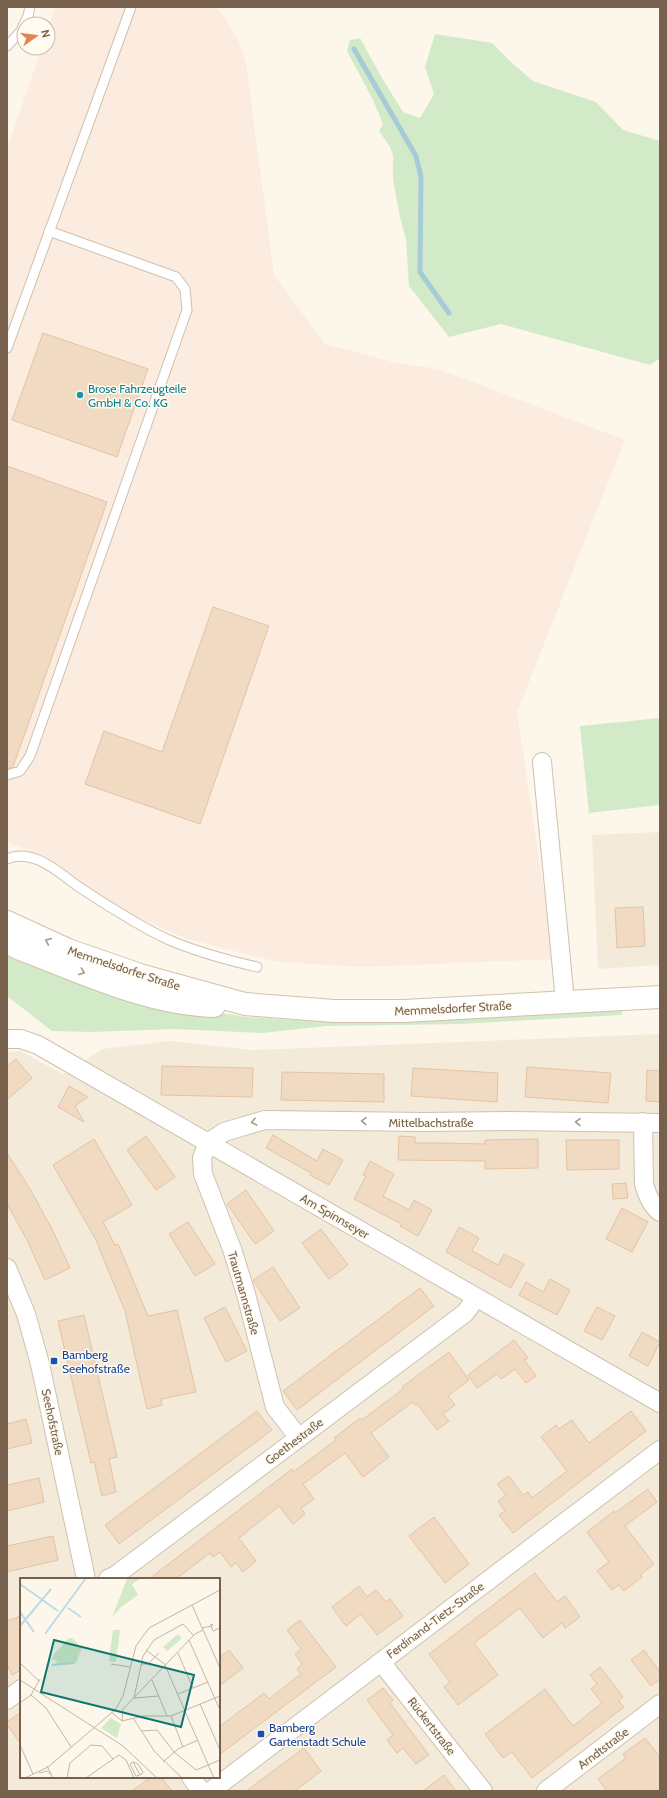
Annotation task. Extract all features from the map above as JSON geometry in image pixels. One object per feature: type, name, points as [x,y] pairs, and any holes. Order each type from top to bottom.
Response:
[{"type":"main road","name":"Memmelsdorfer Straße","points":[[7,922],[68,950],[90,958],[140,975],[245,1004]]},
{"type":"main road","name":"Memmelsdorfer Straße","points":[[7,942],[20,949],[124,988],[173,1001],[219,1006],[245,1004],[334,1011],[404,1011],[660,997]]},
{"type":"street","points":[[542,762],[553,861],[565,1001]]},
{"type":"street","name":"Am Spinnseyer","points":[[7,1039],[21,1039],[38,1045],[660,1403]]},
{"type":"street","name":"Mittelbachstraße","points":[[208,1143],[224,1132],[265,1120],[651,1122]]},
{"type":"street","points":[[651,1122],[644,1184],[647,1194],[660,1212]]},
{"type":"street","name":"Trautmannstraße","points":[[208,1143],[202,1158],[203,1174],[232,1249],[244,1286],[275,1408],[299,1438]]},
{"type":"street","name":"Seehofstraße","points":[[7,1268],[26,1314],[40,1364],[86,1578]]},
{"type":"street","name":"Goethestraße","points":[[110,1578],[464,1313],[476,1298]]},
{"type":"street","name":"Ferdinand-Tietz-Straße","points":[[211,1791],[660,1450]]},
{"type":"street","name":"Rückertstraße","points":[[381,1662],[483,1791]]},
{"type":"street","points":[[7,1700],[20,1690]]},
{"type":"street","name":"Arndtstraße","points":[[546,1791],[660,1704]]},
{"type":"street","points":[[192,1778],[202,1791]]},
{"type":"lane","points":[[7,348],[131,7]]},
{"type":"lane","points":[[7,46],[16,36]]},
{"type":"lane","points":[[7,775],[20,771],[30,756],[187,310],[185,289],[176,277],[49,231]]},
{"type":"lane","points":[[7,859],[21,855],[37,859],[98,900],[167,939],[219,958],[257,967]]},
{"type":"shaded area","points":[[55,7],[216,7],[225,17],[240,44],[246,63],[274,275],[325,344],[397,363],[438,369],[625,440],[517,712],[554,959],[365,967],[278,962],[187,939],[128,913],[61,869],[29,851],[7,842],[7,148],[39,56],[56,56],[56,16],[52,16]]},
{"type":"shaded area","points":[[660,832],[660,965],[598,969],[592,835]]},
{"type":"shaded area","points":[[660,1034],[660,1791],[7,1791],[7,1052],[20,1051],[63,1074],[103,1049],[170,1041],[252,1050]]},
{"type":"green space","points":[[435,34],[492,43],[533,81],[596,102],[623,130],[660,141],[660,358],[650,365],[501,324],[449,337],[409,286],[406,239],[393,180],[393,155],[390,147],[379,131],[383,124],[373,100],[347,51],[350,40],[360,38],[403,112],[420,118],[434,94],[425,67]]},
{"type":"green space","points":[[660,718],[660,805],[589,813],[580,726]]},
{"type":"green space","points":[[7,950],[159,1003],[246,1017],[327,1022],[397,1022],[622,1010],[622,1015],[461,1024],[327,1026],[262,1033],[174,1029],[91,1032],[52,1031],[7,996]]},
{"type":"building","name":"Brose Fahrzeugteile GmbH & Co. KG","points":[[43,333],[148,369],[117,457],[12,420]]},
{"type":"building","points":[[7,466],[107,502],[13,767],[7,769]]},
{"type":"building","points":[[213,607],[269,626],[200,824],[85,784],[104,731],[162,752]]},
{"type":"building","points":[[643,907],[645,946],[617,948],[615,908]]},
{"type":"building","points":[[16,1059],[32,1078],[7,1100],[7,1066]]},
{"type":"building","points":[[162,1066],[253,1068],[252,1097],[161,1095]]},
{"type":"building","points":[[527,1067],[611,1073],[608,1103],[525,1097]]},
{"type":"building","points":[[413,1068],[498,1073],[497,1102],[411,1096]]},
{"type":"building","points":[[647,1070],[660,1071],[660,1102],[646,1101]]},
{"type":"building","points":[[282,1072],[384,1074],[384,1102],[281,1100]]},
{"type":"building","points":[[69,1086],[88,1097],[75,1106],[84,1122],[58,1107]]},
{"type":"building","points":[[273,1135],[317,1161],[323,1149],[343,1160],[329,1185],[310,1175],[311,1173],[266,1148]]},
{"type":"building","points":[[146,1136],[175,1177],[156,1190],[127,1150]]},
{"type":"building","points":[[399,1136],[415,1137],[415,1143],[485,1144],[485,1140],[538,1139],[538,1168],[485,1169],[485,1161],[398,1160]]},
{"type":"building","points":[[94,1139],[132,1205],[103,1222],[115,1245],[118,1244],[148,1316],[177,1310],[196,1392],[161,1399],[162,1405],[147,1409],[125,1311],[95,1238],[53,1165]]},
{"type":"building","points":[[566,1140],[619,1140],[619,1169],[567,1170]]},
{"type":"building","points":[[7,1153],[30,1189],[52,1229],[70,1268],[45,1280],[27,1240],[7,1204]]},
{"type":"building","points":[[370,1161],[394,1174],[383,1196],[409,1210],[414,1200],[432,1210],[418,1236],[400,1226],[401,1224],[354,1199],[366,1176],[363,1175]]},
{"type":"building","points":[[626,1183],[628,1198],[613,1199],[612,1184]]},
{"type":"building","points":[[246,1190],[274,1231],[255,1244],[227,1204]]},
{"type":"building","points":[[622,1208],[648,1222],[632,1252],[606,1239]]},
{"type":"building","points":[[188,1222],[215,1264],[195,1276],[169,1234]]},
{"type":"building","points":[[459,1227],[479,1238],[472,1251],[498,1265],[504,1254],[524,1264],[511,1288],[446,1252]]},
{"type":"building","points":[[321,1229],[348,1265],[329,1279],[302,1243]]},
{"type":"building","points":[[273,1267],[300,1308],[280,1321],[253,1280]]},
{"type":"building","points":[[550,1279],[570,1290],[557,1315],[519,1295],[526,1282],[543,1292]]},
{"type":"building","points":[[420,1288],[434,1306],[297,1410],[283,1391]]},
{"type":"building","points":[[225,1307],[247,1351],[226,1362],[204,1318]]},
{"type":"building","points":[[597,1307],[615,1316],[602,1340],[584,1331]]},
{"type":"building","points":[[84,1315],[117,1457],[109,1459],[116,1492],[102,1496],[94,1462],[91,1463],[58,1321]]},
{"type":"building","points":[[642,1332],[660,1342],[648,1366],[629,1356]]},
{"type":"building","points":[[514,1340],[528,1358],[524,1360],[536,1376],[526,1383],[515,1369],[501,1379],[497,1374],[477,1388],[468,1375]]},
{"type":"building","points":[[449,1352],[469,1380],[448,1396],[455,1405],[443,1414],[449,1421],[437,1430],[417,1404],[415,1405],[413,1402],[371,1433],[389,1457],[363,1477],[345,1453],[303,1484],[314,1499],[301,1508],[305,1514],[293,1524],[279,1506],[239,1538],[256,1561],[243,1572],[236,1563],[231,1567],[220,1552],[213,1557],[210,1553],[177,1578],[150,1578],[292,1469],[293,1472],[336,1440],[334,1438],[360,1418],[362,1420],[403,1389],[402,1387]]},
{"type":"building","points":[[257,1411],[272,1430],[119,1544],[105,1525]]},
{"type":"building","points":[[631,1411],[646,1431],[513,1533],[499,1515],[505,1511],[498,1501],[506,1495],[497,1484],[509,1476],[523,1495],[528,1492],[532,1498],[567,1471],[541,1437],[556,1425],[559,1429],[572,1420],[589,1443]]},
{"type":"building","points":[[26,1419],[32,1443],[7,1449],[7,1424]]},
{"type":"building","points":[[39,1478],[44,1502],[7,1511],[7,1485]]},
{"type":"building","points":[[648,1489],[657,1502],[625,1526],[654,1564],[640,1575],[642,1577],[624,1591],[619,1585],[612,1590],[597,1571],[609,1562],[587,1532],[614,1511],[615,1513]]},
{"type":"building","points":[[434,1517],[469,1564],[445,1583],[409,1536]]},
{"type":"building","points":[[53,1536],[58,1560],[7,1572],[7,1546]]},
{"type":"building","points":[[535,1573],[557,1602],[565,1596],[580,1617],[565,1628],[562,1623],[543,1638],[520,1608],[474,1643],[498,1675],[458,1705],[444,1687],[450,1682],[429,1654]]},
{"type":"building","points":[[359,1586],[367,1597],[376,1590],[386,1602],[390,1599],[403,1616],[377,1635],[361,1614],[346,1626],[332,1607]]},
{"type":"building","points":[[20,1616],[20,1671],[12,1675],[7,1665],[7,1621]]},
{"type":"building","points":[[300,1620],[336,1667],[220,1754],[220,1726],[264,1693],[269,1699],[301,1674],[297,1669],[302,1664],[295,1654],[301,1649],[287,1630]]},
{"type":"building","points":[[229,1650],[243,1668],[220,1685],[220,1657]]},
{"type":"building","points":[[644,1650],[660,1672],[660,1679],[651,1686],[631,1660]]},
{"type":"building","points":[[600,1667],[623,1697],[619,1701],[624,1707],[532,1778],[512,1752],[503,1758],[485,1734],[545,1689],[573,1726],[602,1703],[591,1689],[597,1684],[590,1675]]},
{"type":"building","points":[[383,1688],[393,1700],[390,1703],[429,1755],[416,1764],[403,1748],[397,1753],[387,1740],[393,1735],[367,1700]]},
{"type":"building","points":[[20,1713],[20,1743],[7,1725],[7,1722]]},
{"type":"building","points":[[645,1738],[660,1757],[660,1791],[607,1791],[598,1779],[626,1758],[623,1754]]},
{"type":"building","points":[[304,1748],[321,1771],[295,1791],[246,1791]]},
{"type":"building","points":[[444,1775],[456,1791],[423,1791]]},
{"type":"building","points":[[150,1778],[162,1778],[172,1791],[132,1791]]},
{"type":"waterway","points":[[354,49],[416,156],[421,177],[420,272],[449,313]]},
{"type":"place","name":"Brose Fahrzeugteile GmbH & Co. KG","points":[[80,395]]},
{"type":"place","name":"Bamberg Seehofstraße","points":[[54,1361]]},
{"type":"place","name":"Bamberg Gartenstadt Schule","points":[[261,1734]]}]
